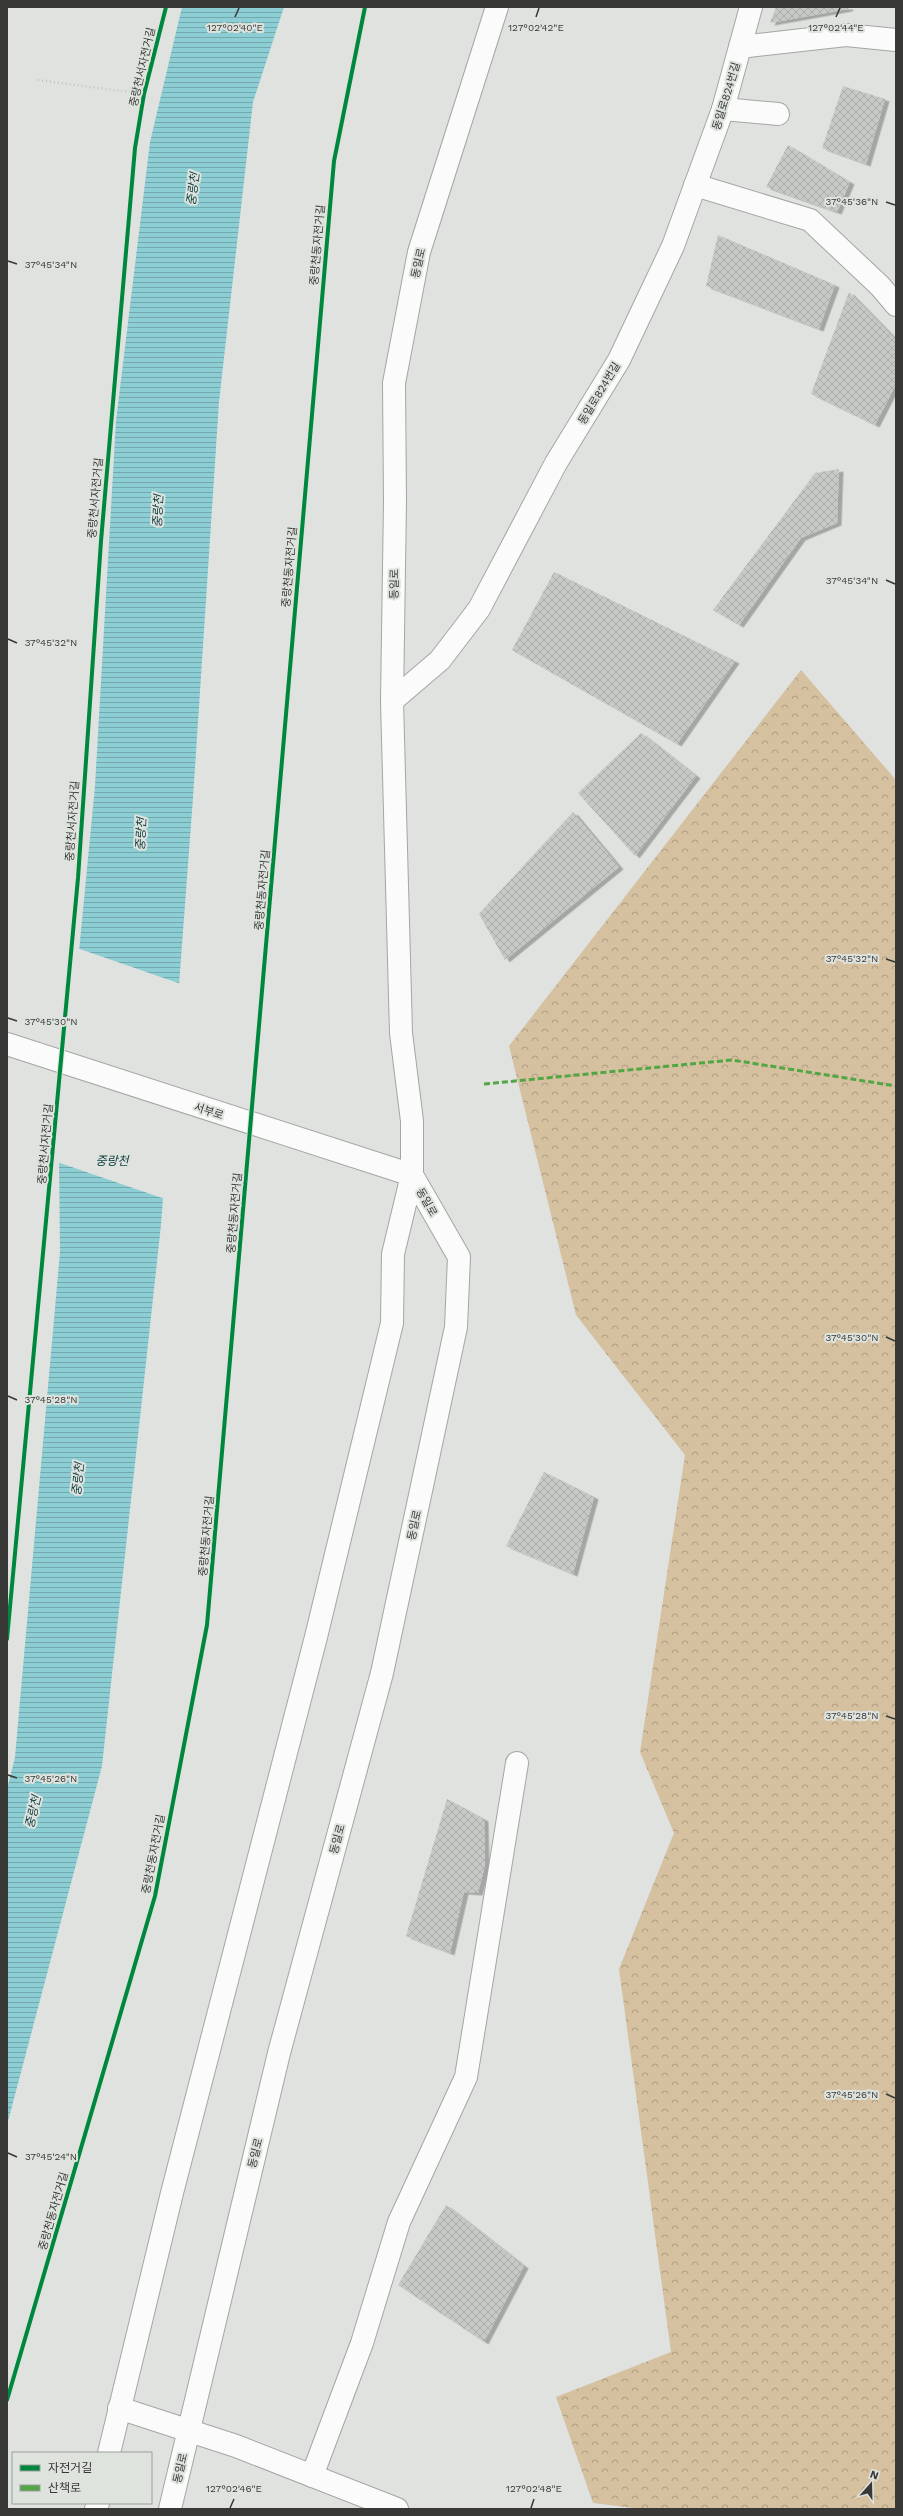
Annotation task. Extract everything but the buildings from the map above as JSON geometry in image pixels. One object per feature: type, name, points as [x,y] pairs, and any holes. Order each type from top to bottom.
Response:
[{"type":"street","name":"동일로","points":[[109,2452],[172,2193],[316,1637],[391,1331],[393,1254],[412,1175],[412,1121],[401,1033],[392,701],[395,502],[394,383],[419,252],[497,7]]},
{"type":"street","name":"동일로824번길","points":[[392,701],[440,660],[479,609],[556,463],[619,360],[673,246],[723,109],[751,7]]},
{"type":"street","name":"동일로824번길","points":[[740,47],[846,35],[896,40]]},
{"type":"street","points":[[723,109],[778,114]]},
{"type":"street","points":[[695,185],[810,220],[880,286],[896,305]]},
{"type":"street","name":"서부로","points":[[7,1044],[315,1146],[330,1148],[412,1175]]},
{"type":"street","name":"동일로","points":[[170,2509],[279,2053],[382,1673],[456,1328],[459,1257],[412,1175]]},
{"type":"street","points":[[312,2476],[362,2343],[399,2222],[466,2077],[517,1763]]},
{"type":"street","points":[[119,2408],[236,2446],[397,2509]]},
{"type":"path","points":[[38,80],[144,94]]},
{"type":"green space","points":[[801,670],[896,780],[896,2509],[642,2509],[593,2503],[556,2397],[671,2352],[619,1969],[674,1833],[640,1752],[685,1455],[576,1315],[509,1046]]},
{"type":"water","name":"중랑천","points":[[182,7],[284,7],[253,102],[219,402],[193,798],[161,1225],[102,1766],[7,2125],[7,1790],[15,1757],[60,1252],[59,1158],[95,786],[116,421],[150,142]]},
{"type":"pier","points":[[77,948],[181,984],[165,1199],[57,1162]]},
{"type":"marked path","points":[[484,1084],[732,1060],[896,1086]]},
{"type":"cycle path","name":"중랑천서자전거길","points":[[7,1639],[78,878],[101,541],[135,148],[144,94],[166,7]]},
{"type":"cycle path","name":"중랑천동자전거길","points":[[7,2400],[155,1896],[207,1625],[334,161],[365,7]]}]
